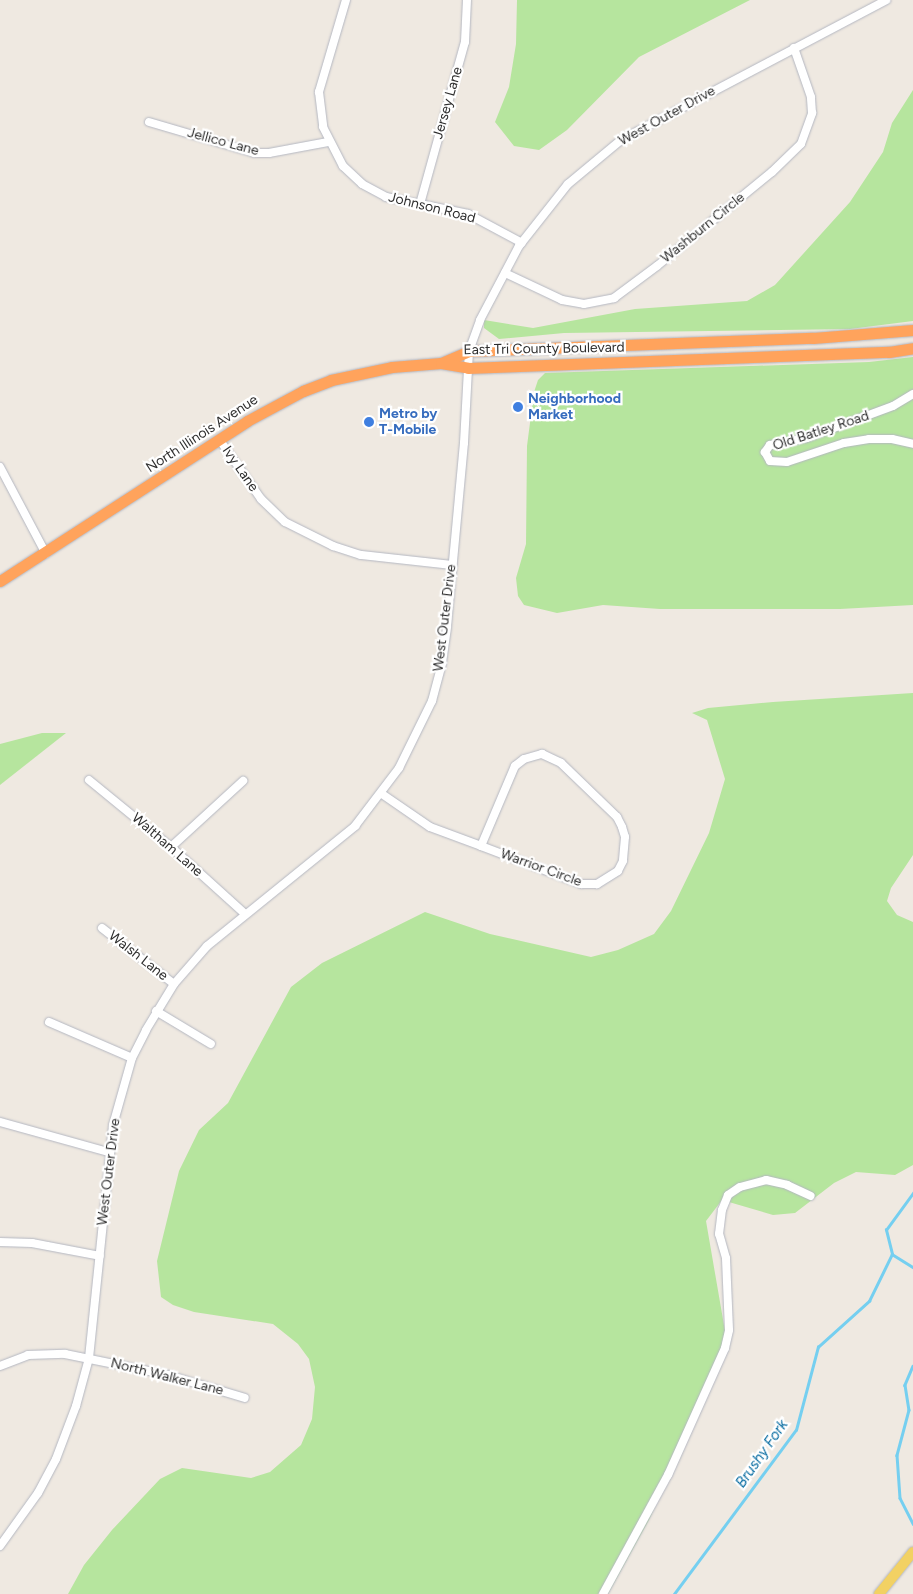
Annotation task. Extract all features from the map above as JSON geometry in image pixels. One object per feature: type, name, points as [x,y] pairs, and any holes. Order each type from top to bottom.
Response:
[{"type":"highway","name":"East Tri County Boulevard","points":[[441,363],[469,351],[749,338],[813,338],[913,330]]},
{"type":"highway","name":"East Tri County Boulevard","points":[[441,363],[468,368],[890,352],[913,348]]},
{"type":"highway","name":"North Illinois Avenue","points":[[0,581],[46,554],[219,439],[276,404],[331,380],[392,367],[441,363]]},
{"type":"main road","points":[[879,1594],[913,1552]]},
{"type":"street","name":"Johnson Road","points":[[346,0],[320,92],[319,110],[328,142],[343,166],[362,184],[386,197],[468,214],[522,243]]},
{"type":"street","name":"Jersey Lane","points":[[420,204],[465,42],[467,0]]},
{"type":"street","name":"West Outer Drive","points":[[0,1546],[38,1493],[56,1459],[76,1406],[89,1358],[100,1256],[108,1152],[118,1102],[132,1058],[156,1011],[174,984],[206,946],[244,913],[340,840],[382,794],[418,735],[432,701],[442,664],[464,444],[469,351],[480,320],[504,272],[522,243],[554,199],[610,148],[663,116],[886,0]]},
{"type":"street","name":"Washburn Circle","points":[[504,272],[562,300],[584,304],[614,298],[657,266],[772,172],[801,144],[812,113],[811,97],[794,48]]},
{"type":"street","name":"Jellico Lane","points":[[149,122],[254,153],[269,153],[328,142]]},
{"type":"street","name":"Old Batley Road","points":[[913,394],[893,406],[807,438],[770,445],[765,452],[770,461],[788,462],[844,443],[869,439],[892,439],[913,444]]},
{"type":"street","name":"Ivy Lane","points":[[219,439],[261,499],[285,522],[344,550],[452,565]]},
{"type":"street","points":[[0,467],[46,554]]},
{"type":"street","name":"Warrior Circle","points":[[382,794],[430,827],[581,884],[597,884],[610,878],[618,870],[625,850],[625,837],[616,818],[556,759],[542,754],[524,759],[515,766],[481,846]]},
{"type":"street","name":"Waltham Lane","points":[[89,780],[171,846],[244,913]]},
{"type":"street","points":[[171,846],[242,780]]},
{"type":"street","name":"Walsh Lane","points":[[102,928],[174,984]]},
{"type":"street","points":[[156,1011],[211,1044]]},
{"type":"street","points":[[50,1022],[132,1058]]},
{"type":"street","points":[[0,1122],[108,1152]]},
{"type":"street","points":[[603,1594],[668,1475],[725,1348],[728,1330],[726,1258],[719,1234],[722,1210],[728,1195],[740,1188],[766,1180],[787,1184],[811,1196]]},
{"type":"street","points":[[0,1242],[32,1244],[100,1256]]},
{"type":"street","name":"North Walker Lane","points":[[0,1366],[40,1353],[89,1358],[168,1375],[245,1398]]},
{"type":"green space","points":[[517,0],[750,0],[639,57],[567,130],[539,150],[514,146],[495,122],[509,87],[516,44]]},
{"type":"green space","points":[[913,90],[913,321],[850,329],[564,333],[499,339],[484,328],[484,320],[533,328],[635,309],[747,301],[775,285],[850,202],[883,152],[892,123]]},
{"type":"green space","points":[[913,357],[913,605],[840,609],[660,609],[603,605],[557,613],[524,605],[518,596],[516,578],[526,544],[527,446],[534,392],[538,380],[545,373],[869,362]]},
{"type":"green space","points":[[913,693],[913,855],[891,888],[887,901],[897,915],[913,922],[913,1165],[895,1175],[856,1172],[834,1183],[795,1213],[773,1215],[722,1200],[706,1221],[725,1331],[717,1368],[649,1520],[608,1594],[68,1594],[84,1565],[112,1530],[160,1479],[182,1468],[251,1478],[270,1472],[301,1445],[312,1419],[315,1387],[309,1359],[298,1344],[273,1324],[194,1312],[173,1305],[161,1297],[157,1261],[179,1171],[199,1130],[228,1103],[291,987],[322,963],[425,912],[490,934],[591,957],[618,950],[654,934],[671,911],[709,833],[725,779],[707,720],[692,713],[708,708],[773,702]]},
{"type":"green space","points":[[42,733],[66,733],[0,785],[0,744]]},
{"type":"waterway","name":"Brushy Fork","points":[[674,1594],[796,1430],[818,1347],[869,1301],[892,1254],[886,1230],[913,1193]]},
{"type":"waterway","points":[[892,1254],[913,1267]]},
{"type":"waterway","points":[[913,1366],[905,1385],[909,1410],[897,1455],[900,1498],[913,1524]]},
{"type":"place","name":"Neighborhood Market","points":[[518,407]]},
{"type":"place","name":"Metro by T-Mobile","points":[[369,422]]}]
